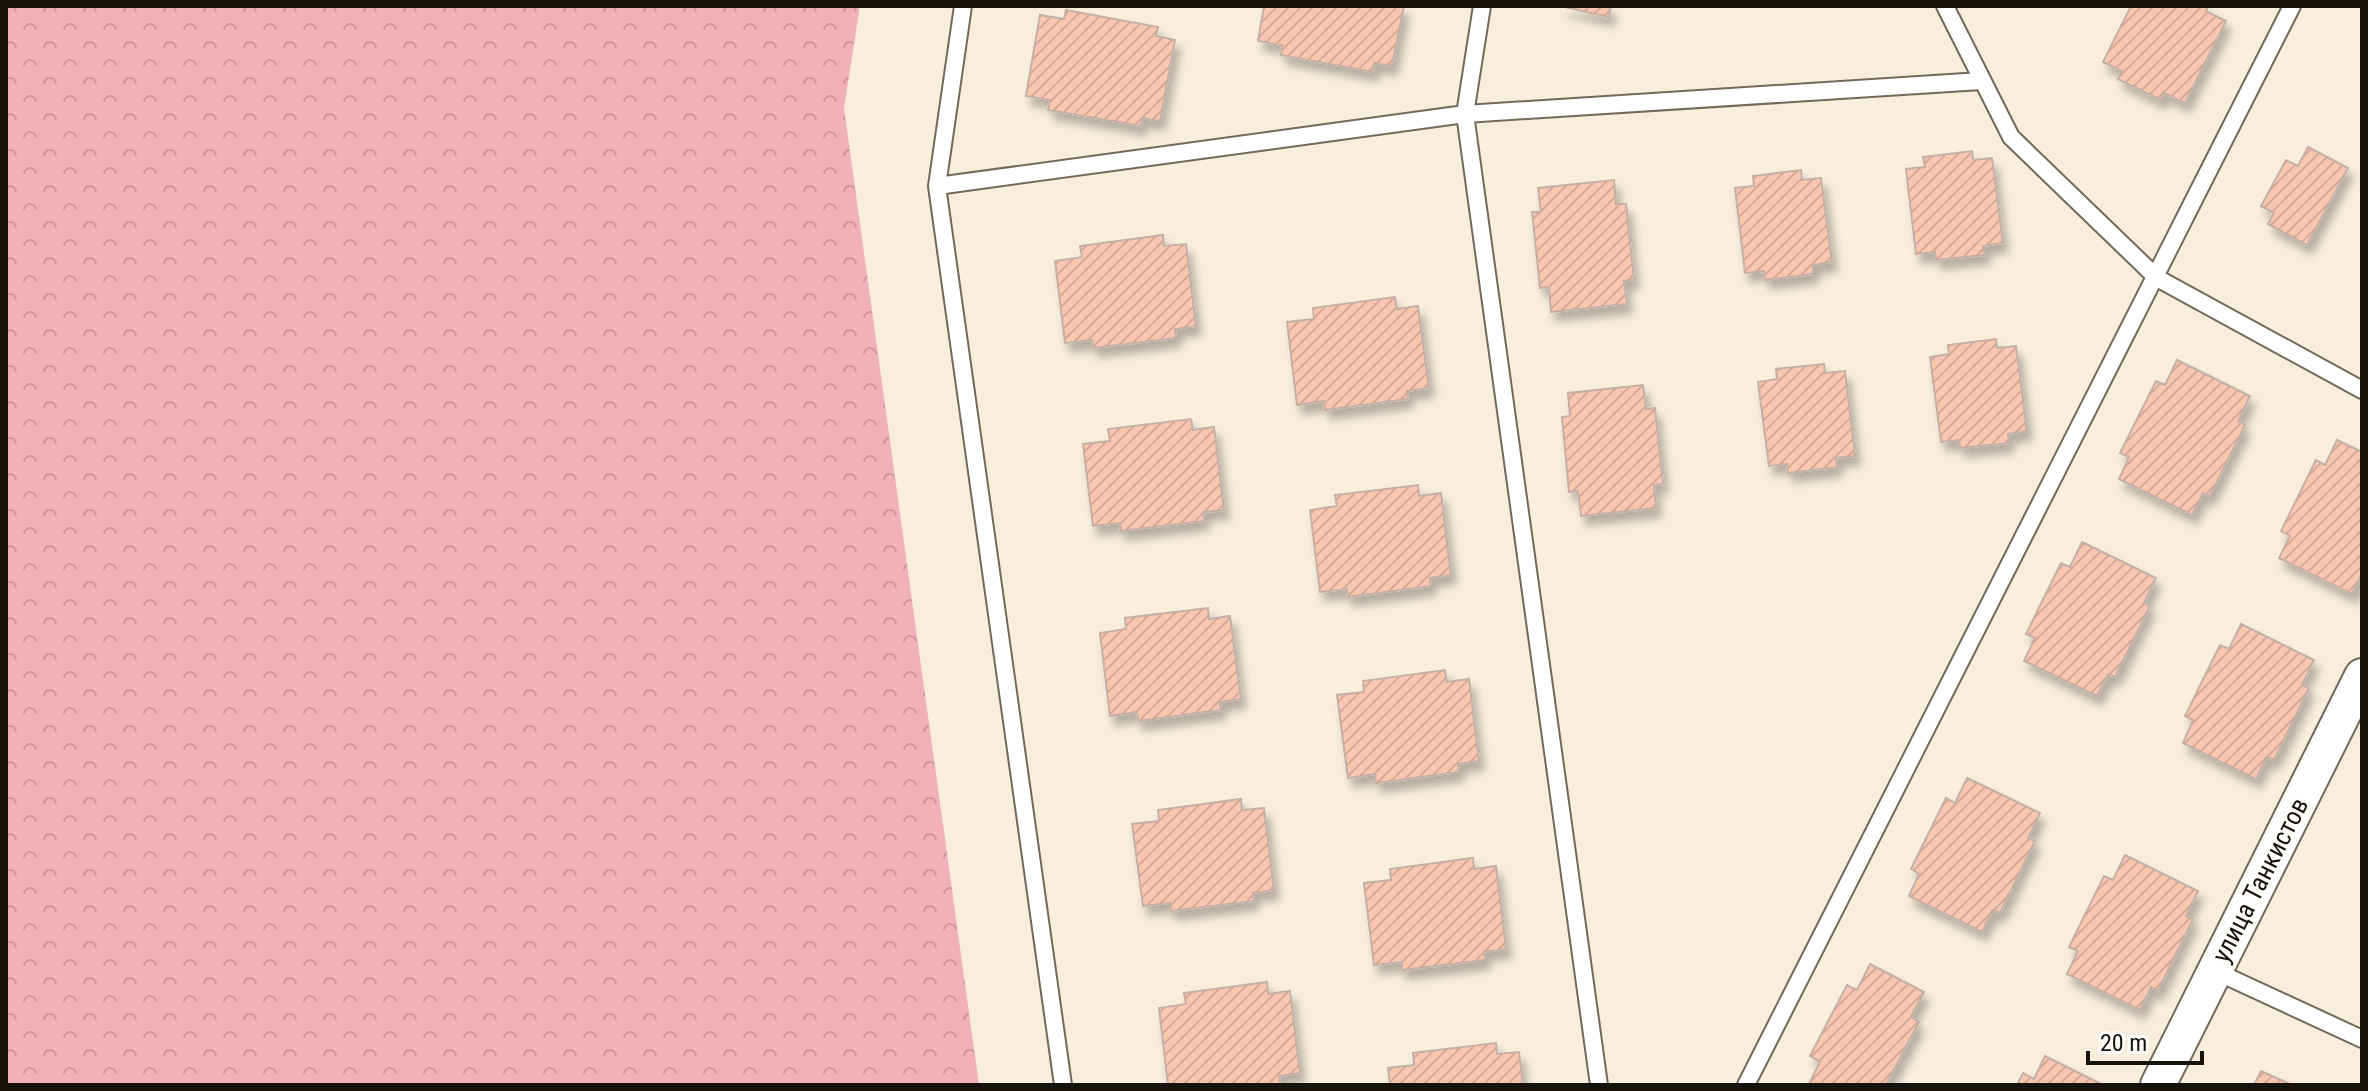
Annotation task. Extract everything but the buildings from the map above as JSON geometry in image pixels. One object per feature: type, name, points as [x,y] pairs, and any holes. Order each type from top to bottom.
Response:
[{"type":"street","name":"улица Танкистов","points":[[2158,1085],[2358,692]]},
{"type":"lane","points":[[963,6],[937,186],[1063,1085]]},
{"type":"lane","points":[[1482,6],[1465,114],[1599,1085]]},
{"type":"lane","points":[[1945,6],[2011,137],[2157,278],[2362,390]]},
{"type":"lane","points":[[1746,1085],[2292,6]]},
{"type":"lane","points":[[937,186],[1465,114],[1981,81]]},
{"type":"lane","points":[[2215,971],[2362,1039]]},
{"type":"green space","points":[[6,6],[860,6],[844,108],[979,1085],[6,1085]]}]
